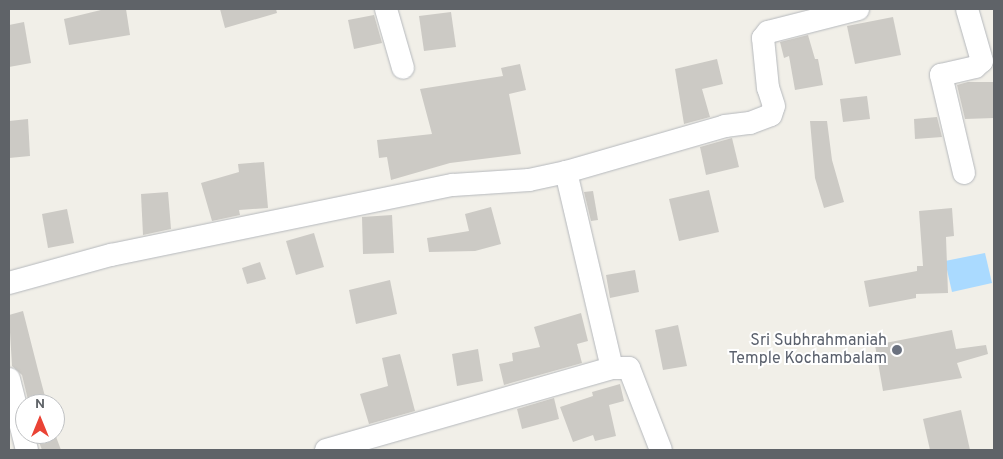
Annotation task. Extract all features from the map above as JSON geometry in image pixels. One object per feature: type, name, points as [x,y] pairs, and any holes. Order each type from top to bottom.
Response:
[{"type":"street","points":[[386,9],[403,68]]},
{"type":"street","points":[[9,283],[111,255],[453,185],[529,180],[566,172],[770,115],[774,106],[768,88],[763,38],[768,32],[858,9]]},
{"type":"street","points":[[964,173],[941,75],[975,67],[982,61],[967,9]]},
{"type":"street","points":[[566,172],[612,368]]},
{"type":"street","points":[[326,450],[612,368],[629,368],[661,450]]},
{"type":"street","points":[[9,379],[27,450]]},
{"type":"water","points":[[985,253],[992,283],[952,292],[945,261]]},
{"type":"building","points":[[105,9],[126,9],[130,35],[69,45],[64,19]]},
{"type":"building","points":[[220,9],[276,9],[277,13],[225,28]]},
{"type":"building","points":[[451,12],[456,47],[424,51],[419,16]]},
{"type":"building","points":[[374,15],[382,43],[354,49],[348,20]]},
{"type":"building","points":[[893,17],[901,55],[855,64],[847,26]]},
{"type":"building","points":[[24,22],[31,63],[9,67],[9,25]]},
{"type":"building","points":[[808,35],[815,59],[818,59],[823,85],[795,90],[789,56],[784,58],[780,42]]},
{"type":"building","points":[[717,59],[723,84],[702,89],[710,117],[684,124],[675,69]]},
{"type":"building","points":[[520,64],[526,90],[509,94],[521,154],[450,163],[391,180],[387,157],[379,158],[377,140],[432,134],[420,89],[503,76],[501,68]]},
{"type":"building","points":[[968,82],[994,82],[994,118],[965,119],[957,85]]},
{"type":"building","points":[[867,96],[870,119],[843,122],[840,99]]},
{"type":"building","points":[[937,117],[942,137],[915,139],[914,119]]},
{"type":"building","points":[[28,119],[30,156],[9,158],[9,121]]},
{"type":"building","points":[[810,121],[827,121],[832,160],[844,202],[824,208],[815,178]]},
{"type":"building","points":[[732,138],[739,167],[706,175],[700,147]]},
{"type":"building","points":[[264,162],[268,208],[239,210],[240,215],[212,221],[201,183],[239,172],[238,164]]},
{"type":"building","points":[[709,190],[719,232],[679,241],[669,199]]},
{"type":"building","points":[[593,191],[598,220],[591,221],[584,192]]},
{"type":"building","points":[[168,192],[171,229],[143,235],[141,194]]},
{"type":"building","points":[[491,207],[501,244],[475,251],[429,252],[427,238],[469,231],[465,214]]},
{"type":"building","points":[[952,208],[954,236],[946,237],[948,293],[916,294],[916,298],[869,307],[864,281],[917,271],[917,266],[923,266],[919,211]]},
{"type":"building","points":[[67,209],[74,243],[48,248],[42,214]]},
{"type":"building","points":[[392,215],[394,253],[363,254],[362,217]]},
{"type":"building","points":[[314,233],[324,267],[296,275],[286,241]]},
{"type":"building","points":[[260,262],[266,279],[247,284],[242,268]]},
{"type":"building","points":[[635,270],[639,292],[610,298],[606,275]]},
{"type":"building","points":[[390,280],[397,314],[356,324],[349,290]]},
{"type":"building","points":[[23,311],[44,394],[27,394],[22,375],[12,366],[9,315]]},
{"type":"building","points":[[581,313],[588,341],[577,344],[582,363],[504,385],[499,364],[513,361],[512,353],[540,347],[534,327]]},
{"type":"building","points":[[678,325],[687,366],[663,370],[655,330]]},
{"type":"building","points":[[952,330],[956,349],[986,345],[988,354],[957,363],[962,378],[883,391],[875,345]]},
{"type":"building","points":[[478,349],[483,381],[457,386],[452,354]]},
{"type":"building","points":[[400,354],[415,411],[369,424],[360,394],[388,386],[382,358]]},
{"type":"building","points":[[620,384],[624,401],[609,405],[616,436],[595,441],[593,435],[573,442],[560,407],[593,396],[592,392]]},
{"type":"building","points":[[554,398],[559,419],[522,429],[517,409]]},
{"type":"building","points":[[961,410],[970,450],[930,450],[923,419]]},
{"type":"building","points":[[40,444],[59,444],[61,450],[42,450]]},
{"type":"place","name":"Sri Subhrahmaniah Temple Kochambalam","points":[[897,350]]}]
